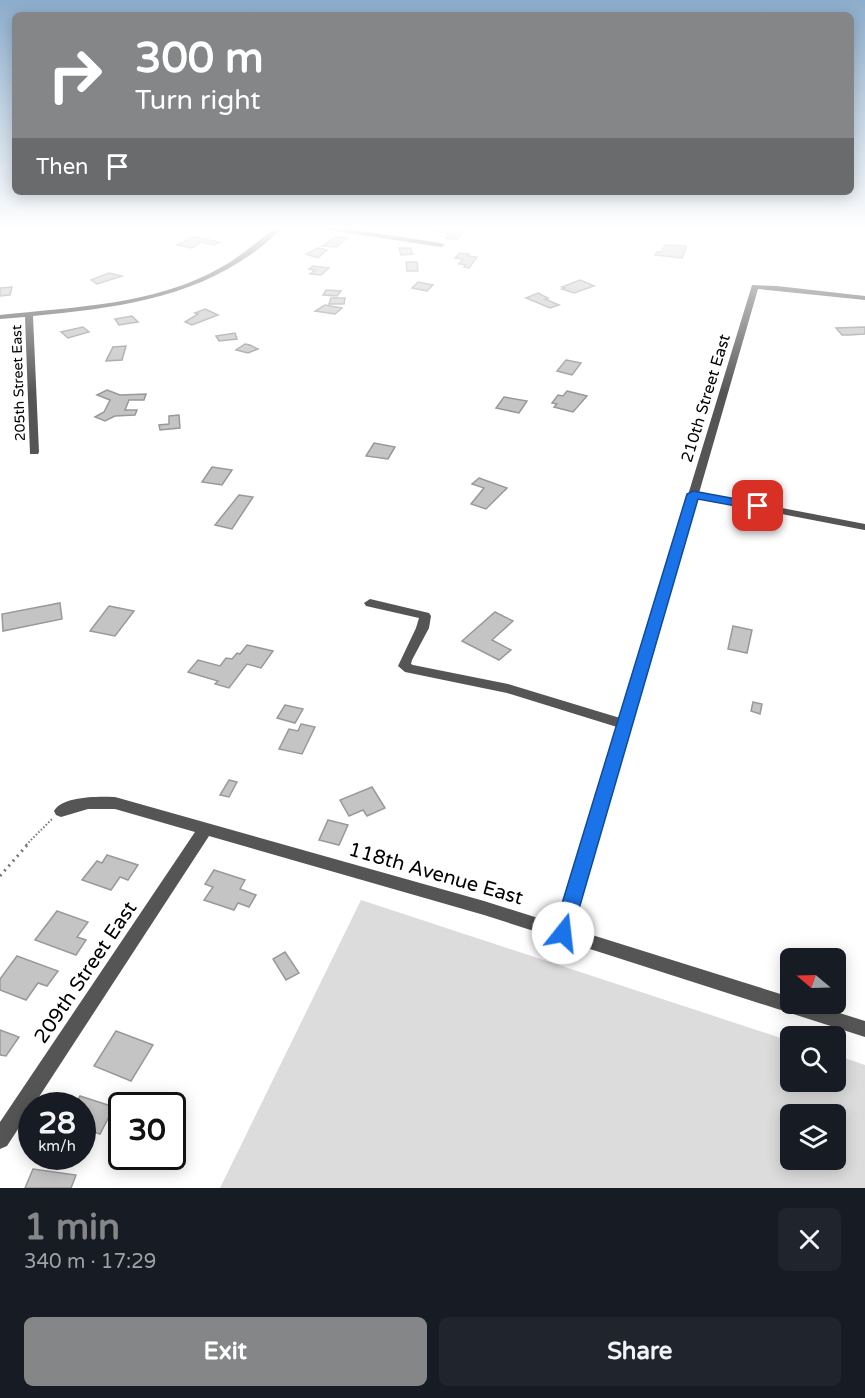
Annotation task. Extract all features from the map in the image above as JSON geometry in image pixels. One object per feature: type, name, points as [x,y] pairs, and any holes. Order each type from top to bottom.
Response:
[{"type":"street","points":[[0,317],[144,297],[195,282]]},
{"type":"street","name":"210th Street East","points":[[563,933],[755,287],[865,298]]},
{"type":"street","name":"205th Street East","points":[[29,314],[34,452]]},
{"type":"street","points":[[370,603],[425,616],[423,626],[404,666],[410,669],[508,689],[624,724]]},
{"type":"street","name":"118th Avenue East","points":[[61,811],[77,804],[96,801],[115,802],[484,908],[865,1029]]},
{"type":"street","name":"209th Street East","points":[[0,1139],[205,829]]},
{"type":"lane","points":[[693,494],[865,526]]},
{"type":"path","points":[[0,876],[37,832],[61,811]]},
{"type":"shaded area","points":[[361,900],[780,1038],[780,1092],[846,1092],[846,1058],[865,1065],[865,1188],[220,1188]]},
{"type":"building","points":[[418,282],[433,285],[427,291],[412,288]]},
{"type":"building","points":[[574,282],[586,282],[594,286],[574,293],[562,287]]},
{"type":"building","points":[[12,287],[10,295],[0,296],[0,288]]},
{"type":"building","points":[[326,290],[341,291],[337,296],[323,295]]},
{"type":"building","points":[[538,293],[559,305],[550,308],[526,298]]},
{"type":"building","points":[[331,298],[345,298],[344,304],[329,304]]},
{"type":"building","points":[[325,305],[342,308],[335,314],[315,311]]},
{"type":"building","points":[[205,309],[218,315],[192,325],[185,322],[198,314],[195,313]]},
{"type":"building","points":[[132,316],[138,322],[119,325],[115,319]]},
{"type":"building","points":[[83,327],[89,332],[68,338],[61,332]]},
{"type":"building","points":[[865,327],[865,334],[849,335],[842,335],[836,328]]},
{"type":"building","points":[[235,333],[237,339],[219,341],[216,336]]},
{"type":"building","points":[[245,344],[258,349],[248,353],[236,350]]},
{"type":"building","points":[[126,346],[122,360],[106,361],[113,347]]},
{"type":"building","points":[[566,360],[581,363],[572,375],[557,371]]},
{"type":"building","points":[[107,390],[120,395],[146,394],[144,400],[129,400],[125,410],[137,410],[135,415],[115,416],[105,421],[95,417],[104,412],[110,400],[97,395]]},
{"type":"building","points":[[567,391],[587,396],[573,412],[554,407],[557,404],[552,403],[558,395],[563,396]]},
{"type":"building","points":[[504,397],[527,401],[519,413],[496,408]]},
{"type":"building","points":[[179,415],[180,428],[160,430],[159,425],[169,424],[169,416]]},
{"type":"building","points":[[374,443],[395,447],[388,459],[366,456]]},
{"type":"building","points":[[212,467],[232,470],[222,485],[202,482]]},
{"type":"building","points":[[479,478],[507,488],[486,509],[471,504],[484,488],[472,484]]},
{"type":"building","points":[[239,495],[253,497],[232,529],[215,525]]},
{"type":"building","points":[[60,603],[62,619],[3,631],[2,614]]},
{"type":"building","points":[[109,606],[134,611],[115,636],[90,631]]},
{"type":"building","points":[[495,612],[513,621],[492,640],[511,650],[499,660],[462,641]]},
{"type":"building","points":[[733,626],[752,630],[747,653],[728,649]]},
{"type":"building","points":[[247,645],[273,651],[261,668],[247,664],[229,688],[215,684],[218,681],[188,672],[198,660],[220,666],[226,658],[232,659],[237,653],[240,654]]},
{"type":"building","points":[[753,702],[762,704],[760,714],[751,711]]},
{"type":"building","points":[[285,705],[303,709],[295,723],[277,718]]},
{"type":"building","points":[[301,724],[315,727],[302,754],[279,749],[289,729],[298,731]]},
{"type":"building","points":[[229,780],[237,782],[229,797],[220,795]]},
{"type":"building","points":[[372,787],[385,808],[367,816],[363,810],[349,816],[340,800]]},
{"type":"building","points":[[328,820],[348,825],[339,845],[319,840]]},
{"type":"building","points":[[107,855],[138,865],[128,880],[120,877],[111,890],[82,880],[97,861],[102,863]]},
{"type":"building","points":[[214,870],[245,880],[240,889],[256,895],[249,907],[238,903],[234,910],[204,900],[213,887],[205,884]]},
{"type":"building","points":[[57,911],[88,922],[77,937],[86,940],[76,955],[35,940]]},
{"type":"building","points":[[285,952],[299,973],[286,980],[273,959]]},
{"type":"building","points":[[17,956],[58,971],[47,986],[38,983],[26,1000],[0,990],[0,979]]},
{"type":"building","points":[[0,1030],[19,1037],[6,1056],[0,1055]]},
{"type":"building","points":[[116,1031],[153,1045],[131,1081],[94,1066]]},
{"type":"building","points":[[96,1101],[108,1105],[108,1119],[100,1134],[96,1133]]},
{"type":"building","points":[[33,1170],[76,1175],[71,1188],[25,1188]]},
{"type":"route","points":[[563,933],[693,494],[758,506]]}]
